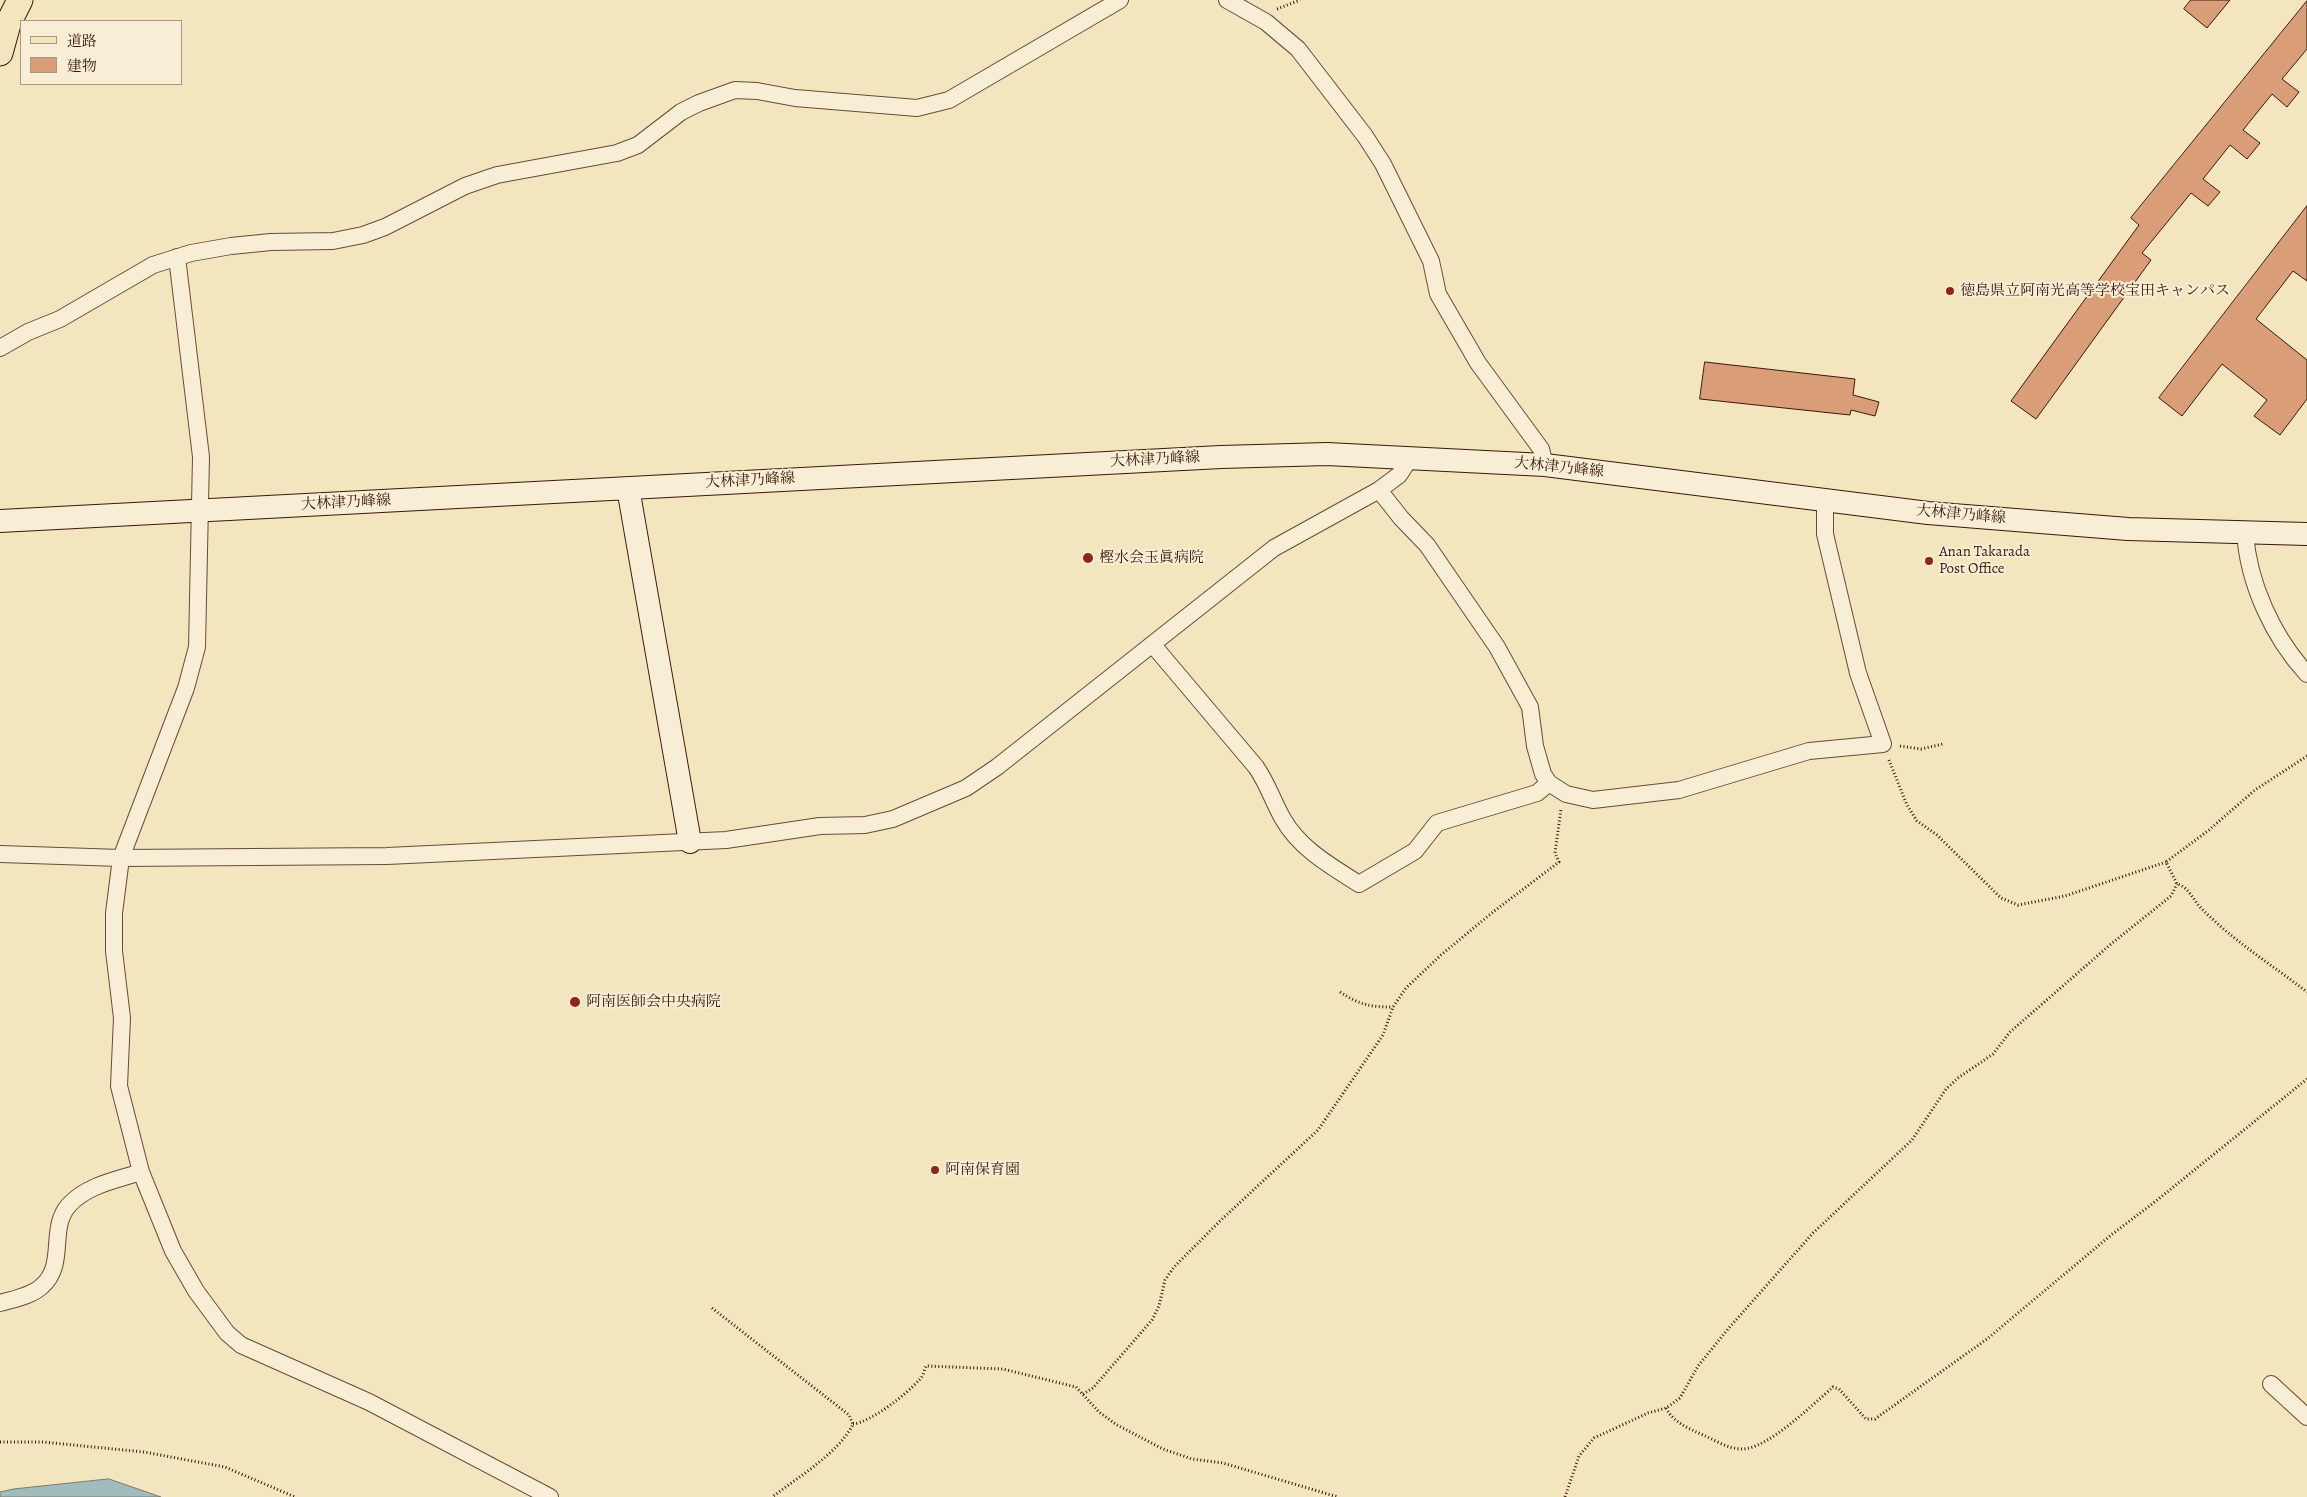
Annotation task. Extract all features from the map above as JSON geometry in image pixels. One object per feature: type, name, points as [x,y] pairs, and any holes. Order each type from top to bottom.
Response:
[{"type":"main road","points":[[0,52],[8,24],[20,0]]},
{"type":"main road","name":"大林津乃峰線","points":[[0,521],[1221,457],[1327,454],[1545,465],[1928,513],[2128,529],[2307,534]]},
{"type":"main road","points":[[628,488],[690,842]]},
{"type":"street","points":[[0,348],[28,332],[60,319],[153,265],[177,257],[231,246],[271,242],[333,241],[363,234],[385,227],[466,186],[496,174],[617,154],[638,145],[681,112],[699,103],[735,90],[757,91],[795,98],[917,108],[949,100],[1120,0]]},
{"type":"street","points":[[1227,0],[1266,22],[1298,49],[1365,136],[1383,164],[1431,262],[1438,294],[1478,363],[1541,449],[1545,465]]},
{"type":"street","points":[[177,257],[201,457],[198,510],[197,647],[186,688],[121,858],[114,913],[114,951],[122,1018],[119,1086],[142,1172],[173,1251],[196,1291],[236,1341],[369,1402],[550,1497]]},
{"type":"street","points":[[0,854],[121,858],[387,856],[726,840],[820,826],[865,825],[893,818],[966,788],[997,767],[1274,548],[1379,490],[1399,475],[1411,457]]},
{"type":"street","points":[[1379,490],[1401,518],[1427,545],[1497,647],[1530,707],[1535,746],[1543,774],[1549,784],[1566,794],[1593,800],[1679,790],[1809,751],[1883,744],[1858,673],[1825,534],[1825,500]]},
{"type":"street","points":[[2245,532],[2246,549],[2252,574],[2271,624],[2296,662],[2307,674]]},
{"type":"street","points":[[1153,645],[1265,779],[1283,820],[1298,839],[1311,853],[1359,884],[1415,851],[1437,823],[1537,793],[1549,784]]},
{"type":"street","points":[[0,1303],[32,1292],[42,1286],[55,1270],[59,1224],[68,1206],[83,1193],[142,1172]]},
{"type":"street","points":[[2271,1384],[2307,1416]]},
{"type":"path","points":[[1266,22],[1277,10],[1300,0]]},
{"type":"path","points":[[1943,744],[1922,749],[1883,744],[1906,805],[1917,821],[1937,835],[2001,898],[2018,905],[2065,896],[2166,862],[2209,830],[2255,790],[2307,756]]},
{"type":"path","points":[[1083,1394],[1093,1388],[1152,1320],[1159,1306],[1165,1280],[1174,1267],[1220,1221],[1318,1130],[1383,1035],[1393,1007],[1406,988],[1441,955],[1493,912],[1559,862],[1555,853],[1556,832],[1566,794]]},
{"type":"path","points":[[2166,862],[2177,884],[2183,886],[2201,908],[2307,992]]},
{"type":"path","points":[[1565,1497],[1579,1456],[1594,1438],[1648,1413],[1666,1408],[1680,1398],[1698,1366],[1728,1329],[1813,1233],[1912,1140],[1946,1089],[1958,1078],[1993,1054],[2010,1032],[2111,944],[2171,896],[2177,884]]},
{"type":"path","points":[[1340,992],[1357,1003],[1374,1007],[1393,1007]]},
{"type":"path","points":[[1666,1408],[1681,1425],[1731,1447],[1742,1449],[1753,1448],[1792,1423],[1833,1387],[1839,1389],[1866,1419],[1875,1419],[1987,1339],[2111,1235],[2307,1079]]},
{"type":"path","points":[[712,1308],[850,1415],[853,1424],[848,1434],[820,1461],[772,1497]]},
{"type":"path","points":[[853,1424],[861,1423],[898,1397],[920,1379],[926,1366],[1003,1369],[1076,1387],[1099,1412],[1116,1425],[1163,1449],[1192,1459],[1231,1465],[1338,1497]]},
{"type":"path","points":[[0,1442],[43,1442],[153,1454],[225,1467],[295,1497]]},
{"type":"water","points":[[109,1479],[161,1497],[0,1497],[0,1492],[14,1489]]},
{"type":"building","points":[[2191,0],[2230,0],[2207,28],[2184,9]]},
{"type":"building","points":[[2307,1],[2307,49],[2282,79],[2299,92],[2287,107],[2272,94],[2243,130],[2260,143],[2247,159],[2230,145],[2203,179],[2220,192],[2208,206],[2191,193],[2142,253],[2151,260],[2036,419],[2011,401],[2139,225],[2131,218]]},
{"type":"building","points":[[2307,206],[2307,281],[2293,271],[2256,319],[2307,360],[2307,399],[2280,435],[2254,416],[2267,400],[2222,364],[2182,416],[2159,398]]},
{"type":"building","points":[[1705,362],[1855,379],[1853,395],[1879,402],[1875,416],[1851,410],[1850,415],[1700,399]]},
{"type":"place","name":"徳島県立阿南光高等学校宝田キャンパス","points":[[1950,291]]},
{"type":"place","name":"樫水会玉眞病院","points":[[1088,558]]},
{"type":"place","name":"Anan Takarada Post Office","points":[[1929,561]]},
{"type":"place","name":"阿南医師会中央病院","points":[[575,1002]]},
{"type":"place","name":"阿南保育園","points":[[935,1170]]}]
